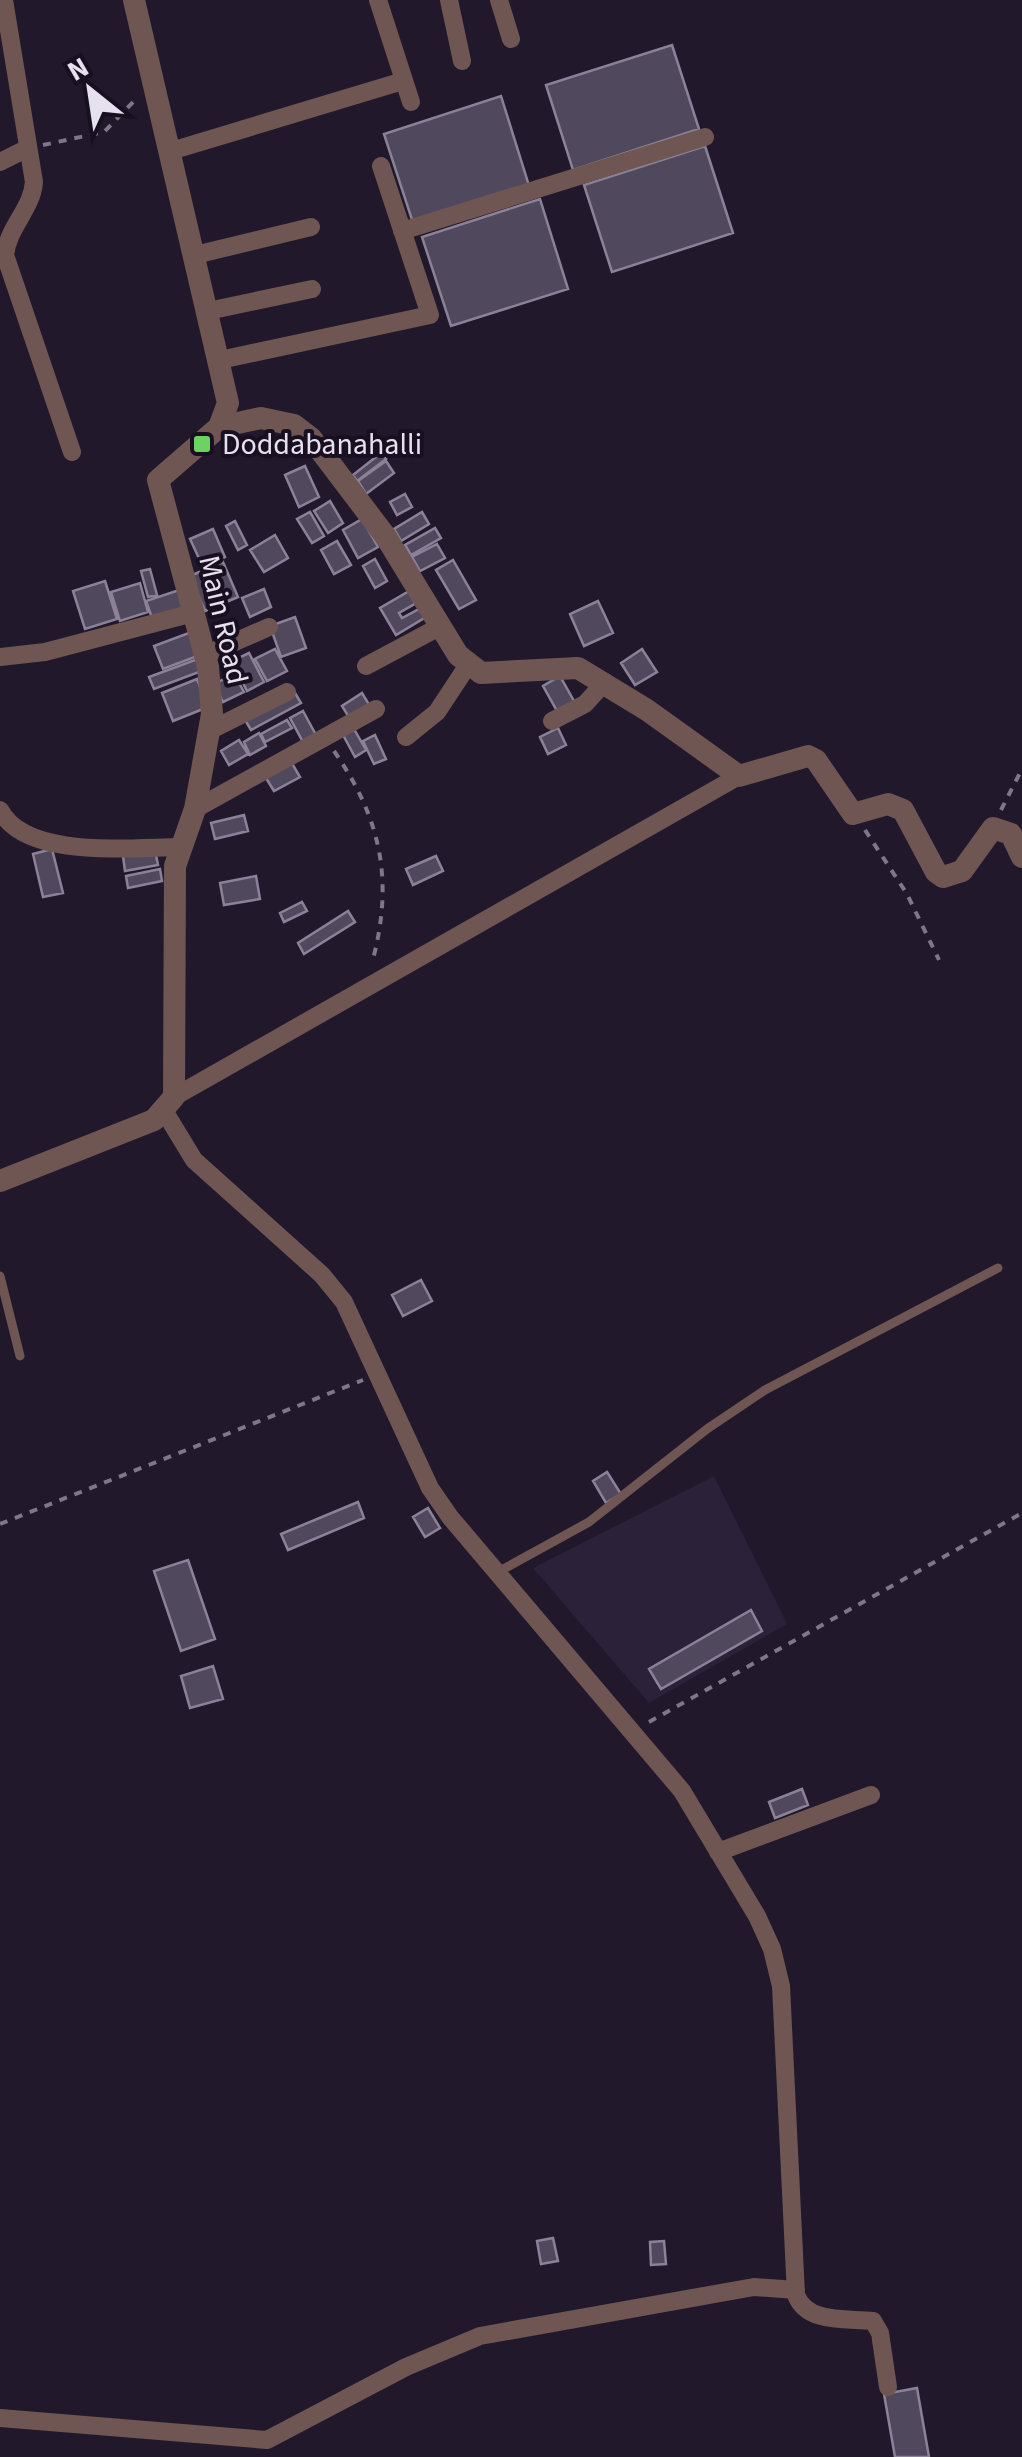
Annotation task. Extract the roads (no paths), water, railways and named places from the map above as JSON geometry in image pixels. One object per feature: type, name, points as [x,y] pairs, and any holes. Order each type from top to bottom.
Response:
[{"type":"street","points":[[4,0],[34,192],[8,236],[5,255],[72,452]]},
{"type":"street","points":[[134,0],[220,360],[228,403],[219,428]]},
{"type":"street","points":[[378,0],[411,102]]},
{"type":"street","points":[[449,0],[462,61]]},
{"type":"street","points":[[499,0],[511,39]]},
{"type":"street","points":[[171,151],[404,81]]},
{"type":"street","points":[[402,231],[705,137]]},
{"type":"street","points":[[0,162],[28,148]]},
{"type":"street","points":[[220,360],[430,315],[381,166]]},
{"type":"street","points":[[195,255],[311,227]]},
{"type":"street","points":[[208,311],[312,289]]},
{"type":"street","points":[[219,428],[261,418],[294,424],[311,438],[386,536],[468,666],[488,674],[506,669],[578,668],[605,682],[738,776]]},
{"type":"street","name":"Main Road","points":[[168,1103],[174,866],[195,810],[211,730],[204,655],[158,480],[219,428]]},
{"type":"street","points":[[0,657],[45,652],[193,613]]},
{"type":"street","points":[[366,666],[440,626]]},
{"type":"street","points":[[204,655],[270,628]]},
{"type":"street","points":[[406,737],[437,712],[468,666]]},
{"type":"street","points":[[552,721],[584,704],[605,682]]},
{"type":"street","points":[[211,730],[287,692]]},
{"type":"street","points":[[195,810],[376,709]]},
{"type":"street","points":[[0,1181],[154,1120],[168,1103],[738,776],[808,756],[816,760],[853,814],[888,804],[902,810],[936,872],[943,876],[962,870],[993,828],[1011,834],[1022,857]]},
{"type":"street","points":[[0,810],[7,834],[104,848],[182,847]]},
{"type":"street","points":[[168,1103],[194,1160],[222,1190],[322,1275],[344,1302],[430,1488],[496,1573],[682,1791],[718,1852],[772,1949],[781,1986],[796,2290],[801,2308],[810,2314],[872,2321],[880,2333],[888,2387]]},
{"type":"street","points":[[718,1852],[871,1795]]},
{"type":"street","points":[[0,2418],[267,2440],[406,2367],[480,2336],[754,2286],[796,2290]]},
{"type":"lane","points":[[496,1573],[589,1522],[707,1429],[765,1390],[998,1268]]},
{"type":"lane","points":[[0,1276],[20,1356]]},
{"type":"place","name":"Doddabanahalli","points":[[202,444]]}]
